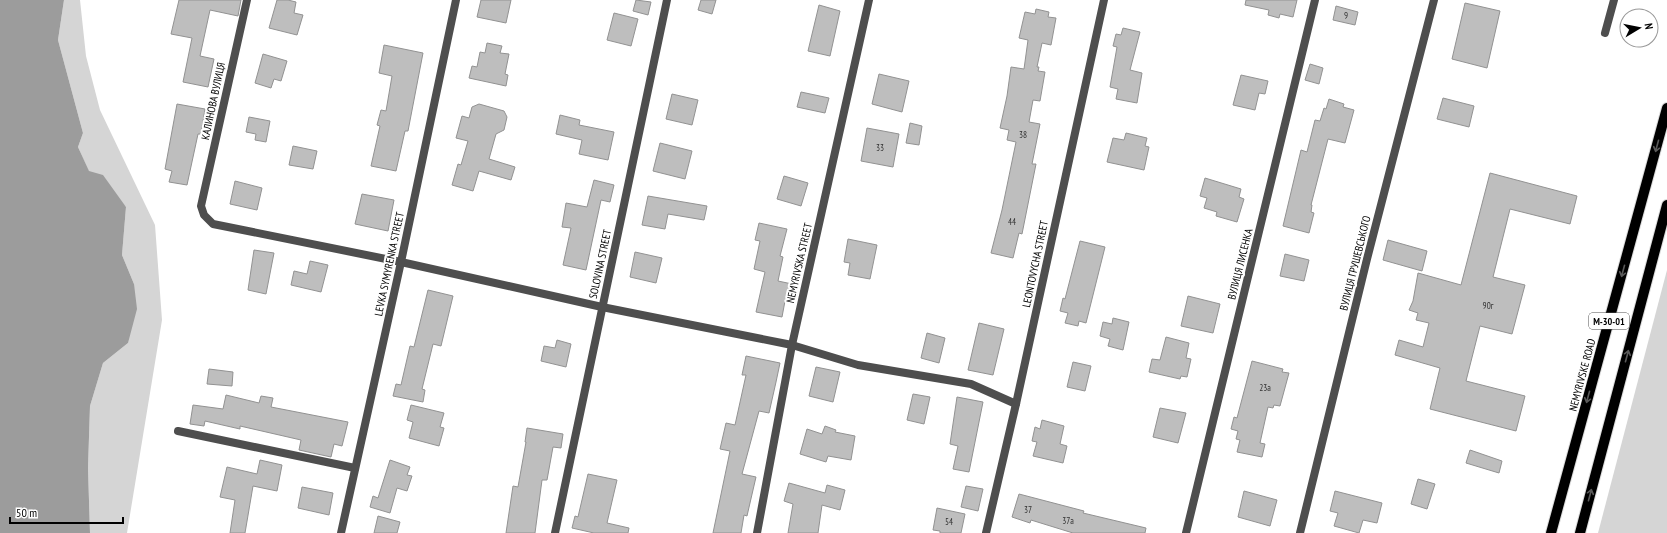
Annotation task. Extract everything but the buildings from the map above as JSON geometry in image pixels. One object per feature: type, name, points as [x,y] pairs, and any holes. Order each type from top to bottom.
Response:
[{"type":"main road","name":"NEMYRIVSKE ROAD","points":[[1551,533],[1667,108]]},
{"type":"main road","name":"М-30-01","points":[[1580,533],[1667,205]]},
{"type":"street","name":"КАЛИНОВА ВУЛИЦЯ","points":[[246,0],[201,206],[204,215],[212,224],[401,262]]},
{"type":"street","name":"LEVKA SYMYRENKA STREET","points":[[340,533],[401,262],[456,0]]},
{"type":"street","name":"SOLOVINA STREET","points":[[555,533],[667,0]]},
{"type":"street","name":"NEMYRIVSKA STREET","points":[[757,533],[792,345],[869,0]]},
{"type":"street","name":"LEONTOVYCHA STREET","points":[[986,533],[1016,404],[1104,0]]},
{"type":"street","name":"ВУЛИЦЯ ЛИСЕНКА","points":[[1186,533],[1315,0]]},
{"type":"street","name":"ВУЛИЦЯ ГРУШЕВСЬКОГО","points":[[1300,533],[1367,259],[1434,0]]},
{"type":"street","points":[[1605,33],[1614,0]]},
{"type":"street","points":[[401,262],[602,307],[792,345],[858,366],[971,384],[1016,404]]},
{"type":"street","points":[[178,430],[355,468]]},
{"type":"shaded area","points":[[0,0],[64,0],[58,40],[83,133],[78,147],[89,171],[103,175],[126,207],[122,255],[134,284],[137,309],[128,343],[103,363],[90,406],[88,468],[90,533],[0,533]]},
{"type":"shaded area","points":[[64,0],[80,0],[86,56],[100,110],[155,225],[162,320],[127,533],[90,533],[88,468],[90,406],[103,363],[128,343],[134,284],[122,255],[126,207],[89,172],[78,147],[83,133],[58,40]]},
{"type":"shaded area","points":[[1667,270],[1667,533],[1598,533]]}]
